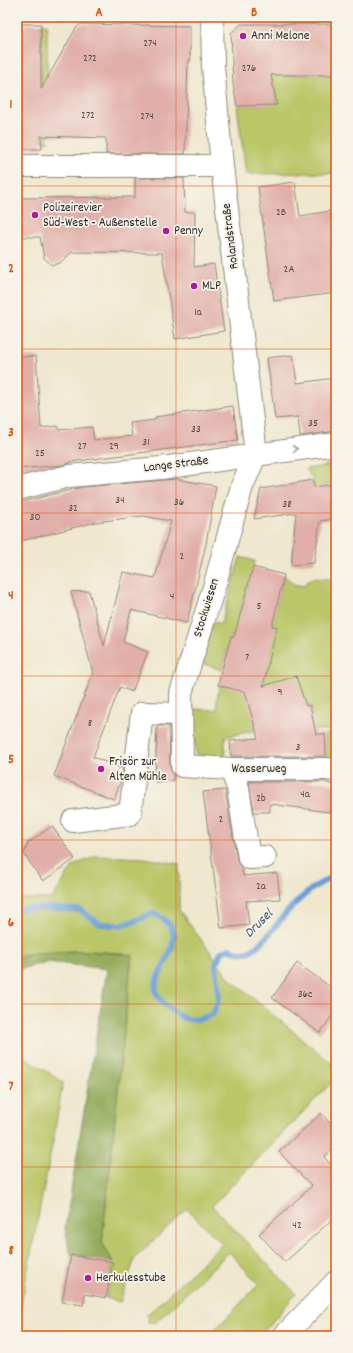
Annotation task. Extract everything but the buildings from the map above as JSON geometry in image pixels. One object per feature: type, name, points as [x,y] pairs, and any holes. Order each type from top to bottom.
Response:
[{"type":"street","name":"Rolandstraße","points":[[212,17],[213,66],[222,166],[256,454]]},
{"type":"street","points":[[17,166],[222,166]]},
{"type":"street","name":"Lange Straße","points":[[17,488],[69,476],[161,468],[336,444]]},
{"type":"street","name":"Stockwiesen","points":[[182,766],[180,693],[214,587],[242,486],[256,454]]},
{"type":"street","points":[[73,821],[130,814],[142,713],[181,714]]},
{"type":"street","name":"Wasserweg","points":[[182,766],[231,769],[336,770]]},
{"type":"street","points":[[231,769],[238,788],[249,858],[265,856]]},
{"type":"street","points":[[284,1336],[336,1282]]},
{"type":"green space","points":[[284,17],[315,17],[315,24],[284,24]]},
{"type":"green space","points":[[41,24],[47,24],[48,142],[42,141]]},
{"type":"green space","points":[[266,61],[284,75],[333,75],[333,70],[336,70],[336,173],[246,174],[237,106],[277,104],[272,77],[267,76]]},
{"type":"green space","points":[[336,464],[336,484],[324,485],[325,495],[316,497],[313,480],[306,469]]},
{"type":"green space","points":[[240,557],[255,561],[239,620],[271,629],[284,575],[293,584],[303,586],[312,578],[330,579],[330,586],[336,586],[336,760],[326,759],[325,734],[331,734],[332,730],[305,730],[313,718],[310,705],[285,711],[280,725],[225,737],[225,762],[196,754],[192,709],[217,710],[217,698],[220,685],[264,682],[272,647],[231,636],[222,670],[198,662],[214,622],[221,624]]},
{"type":"green space","points":[[96,856],[144,858],[179,864],[179,910],[231,980],[336,1067],[336,1078],[212,1206],[296,1294],[260,1336],[209,1336],[259,1284],[229,1252],[155,1323],[148,1322],[147,1315],[222,1244],[187,1209],[135,1258],[120,1302],[106,1298],[113,1262],[102,1243],[132,955],[74,951],[45,952],[17,956],[17,899],[52,899],[73,866]]},
{"type":"green space","points":[[86,951],[132,955],[102,1243],[113,1262],[71,1255],[65,1228],[107,969],[47,962],[17,970],[17,956],[34,953]]},
{"type":"green space","points":[[17,1052],[63,1082],[17,1325]]},
{"type":"waterway","name":"Drusel","points":[[17,909],[47,908],[80,910],[100,924],[120,925],[135,921],[154,913],[168,923],[174,936],[172,947],[156,981],[158,995],[163,1003],[179,1016],[193,1020],[213,1014],[219,999],[216,964],[221,952],[230,949],[243,953],[253,949],[264,940],[304,895],[316,886],[336,876]]},
{"type":"place","name":"Anni Melone","points":[[243,36]]},
{"type":"place","name":"Polizeirevier Süd-West - Außenstelle","points":[[35,215]]},
{"type":"place","name":"Penny","points":[[166,231]]},
{"type":"place","name":"MLP","points":[[194,286]]},
{"type":"place","name":"Frisör zur Alten Mühle","points":[[101,769]]},
{"type":"place","name":"Herkulesstube","points":[[88,1278]]}]
